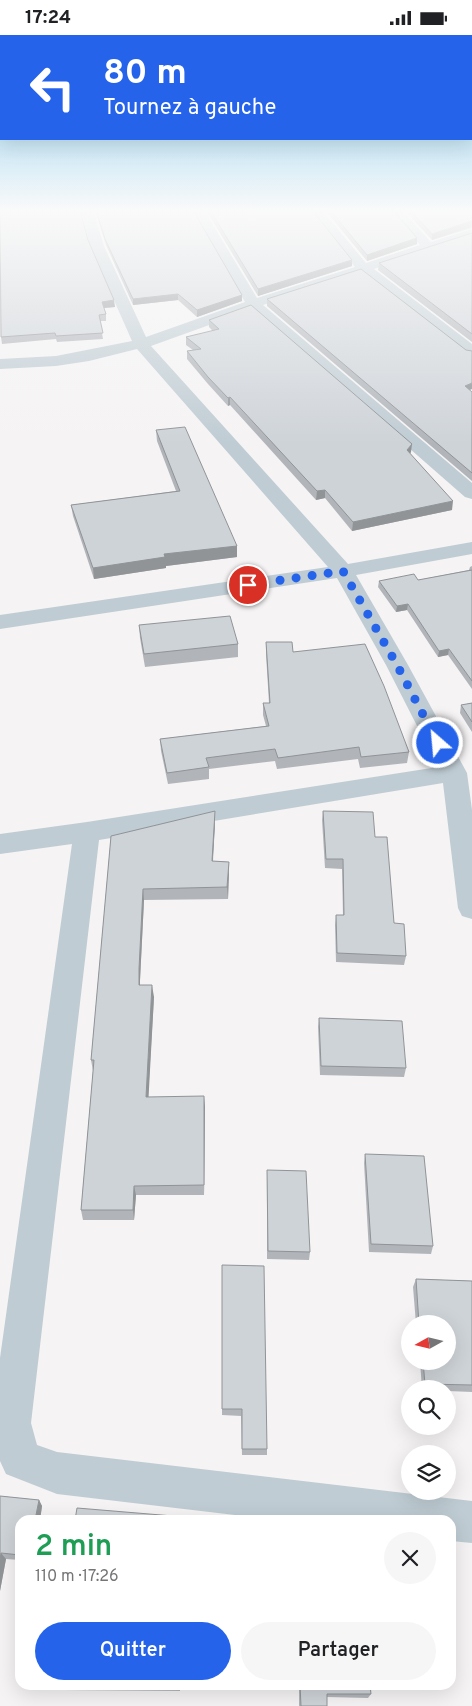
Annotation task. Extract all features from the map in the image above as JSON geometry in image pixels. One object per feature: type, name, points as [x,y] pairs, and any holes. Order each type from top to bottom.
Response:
[{"type":"street","points":[[116,288],[141,344],[343,571],[397,665],[454,773],[472,908]]},
{"type":"street","points":[[244,288],[253,304],[472,493]]},
{"type":"street","points":[[0,364],[56,361],[89,356],[141,344],[302,288]]},
{"type":"street","points":[[389,288],[472,352]]},
{"type":"street","points":[[0,622],[343,571],[472,548]]},
{"type":"street","points":[[0,844],[87,832],[454,773]]},
{"type":"street","points":[[87,832],[11,1423],[20,1460],[57,1473],[413,1515]]},
{"type":"street","points":[[456,1520],[472,1522]]},
{"type":"building","points":[[1,288],[109,288],[114,300],[102,302],[106,314],[99,315],[103,333],[56,336],[55,333],[1,337]]},
{"type":"building","points":[[128,288],[238,288],[242,295],[197,310],[178,294],[133,299]]},
{"type":"building","points":[[302,288],[386,288],[466,350],[472,351],[472,383],[465,386],[472,392],[472,473],[267,299]]},
{"type":"building","points":[[412,288],[472,288],[472,334]]},
{"type":"building","points":[[251,305],[412,444],[407,450],[453,501],[353,522],[325,490],[317,491],[230,397],[228,398],[208,377],[187,351],[201,349],[186,337],[219,329],[209,320]]},
{"type":"building","points":[[185,427],[237,546],[164,554],[165,557],[93,568],[71,505],[180,491],[156,430]]},
{"type":"building","points":[[472,570],[472,681],[449,649],[439,651],[408,604],[397,606],[379,581],[414,574],[418,580]]},
{"type":"building","points":[[230,616],[238,644],[144,654],[139,625]]},
{"type":"building","points":[[266,642],[292,642],[293,652],[365,644],[384,686],[409,752],[361,757],[359,747],[278,758],[275,749],[206,758],[209,767],[167,773],[160,739],[269,726],[263,703],[270,703]]},
{"type":"building","points":[[472,703],[472,722],[461,705]]},
{"type":"building","points":[[215,811],[212,861],[229,862],[227,887],[143,889],[139,969],[139,985],[152,985],[146,1097],[204,1096],[204,1185],[134,1186],[133,1210],[81,1210],[94,1060],[91,1060],[111,836]]},
{"type":"building","points":[[323,811],[373,812],[375,837],[387,837],[394,923],[404,924],[406,956],[337,953],[336,915],[344,915],[343,859],[326,859]]},
{"type":"building","points":[[319,1018],[402,1021],[406,1068],[321,1066]]},
{"type":"building","points":[[365,1154],[424,1156],[433,1246],[371,1244]]},
{"type":"building","points":[[267,1170],[306,1171],[310,1252],[268,1251]]},
{"type":"building","points":[[222,1265],[264,1266],[267,1449],[242,1449],[242,1409],[222,1409]]},
{"type":"building","points":[[416,1279],[472,1281],[472,1385],[456,1385],[456,1380],[425,1380],[424,1370],[456,1370],[456,1315],[418,1315]]},
{"type":"building","points":[[0,1496],[39,1500],[36,1515],[15,1515],[15,1554],[1,1553],[0,1560]]},
{"type":"building","points":[[77,1508],[161,1515],[76,1515]]},
{"type":"building","points":[[300,1690],[371,1690],[371,1694],[327,1694],[327,1706],[301,1706]]},
{"type":"route","points":[[248,585],[343,571],[397,665],[438,743]]}]
